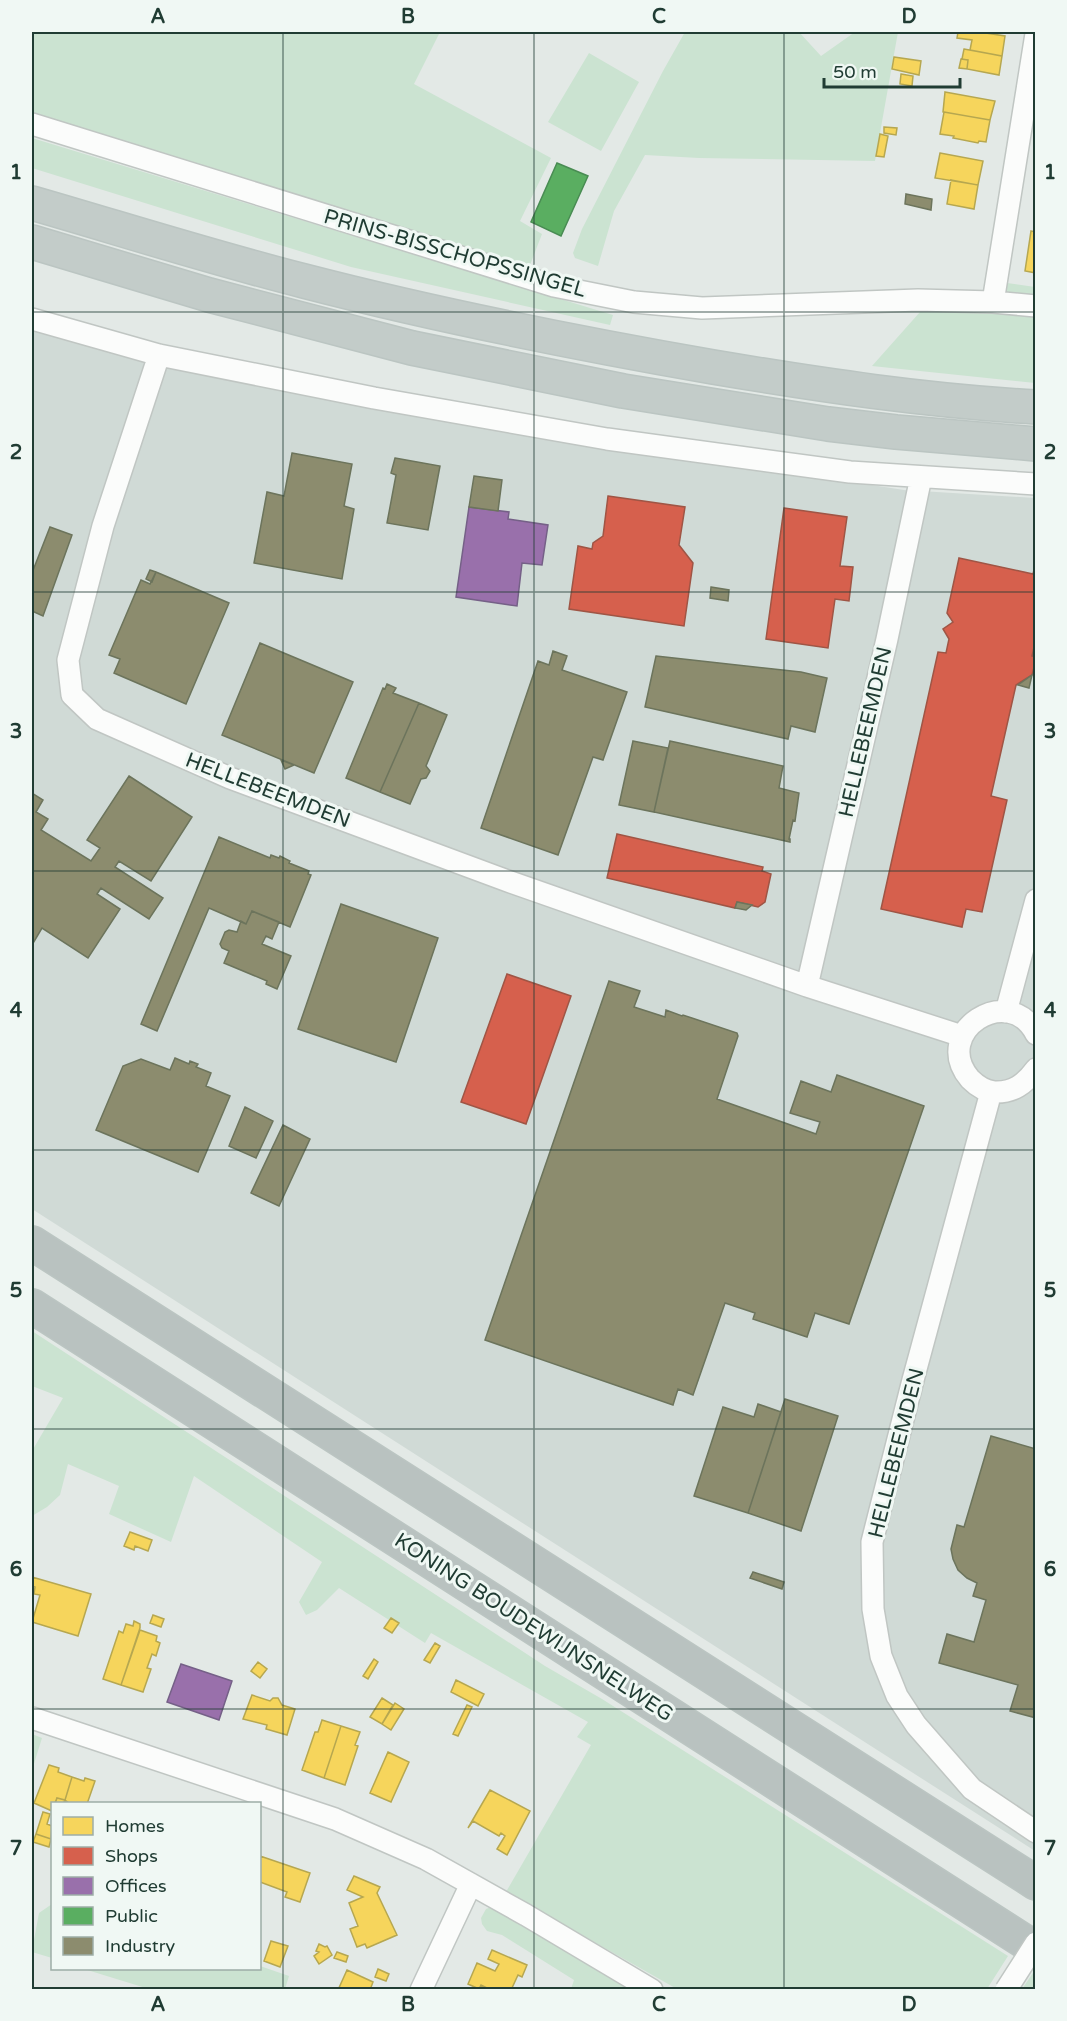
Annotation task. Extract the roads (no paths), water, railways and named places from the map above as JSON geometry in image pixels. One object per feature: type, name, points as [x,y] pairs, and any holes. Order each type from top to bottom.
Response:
[{"type":"highway","points":[[32,203],[302,281],[438,314],[587,345],[808,383],[971,404],[1035,407]]},
{"type":"highway","points":[[32,242],[209,295],[412,348],[623,391],[828,424],[1035,444]]},
{"type":"highway","points":[[32,1243],[1035,1883]]},
{"type":"highway","name":"KONING BOUDEWIJNSNELWEG","points":[[32,1306],[1035,1949]]},
{"type":"street","points":[[993,302],[1035,43]]},
{"type":"street","name":"PRINS-BISSCHOPSSINGEL","points":[[32,124],[554,286],[634,302],[702,308],[918,300],[993,302],[1035,306]]},
{"type":"street","points":[[32,319],[159,355],[374,398],[607,439],[850,472],[1035,484]]},
{"type":"street","name":"HELLEBEEMDEN","points":[[159,355],[103,526],[68,660],[72,694],[97,719],[230,778],[505,880],[807,986],[962,1036]]},
{"type":"street","name":"HELLEBEEMDEN","points":[[807,986],[887,639],[921,477]]},
{"type":"street","points":[[1006,1012],[1035,900]]},
{"type":"street","points":[[1035,1034],[1023,1018],[1006,1012],[993,1012],[980,1016],[969,1025],[962,1036],[959,1054],[963,1071],[975,1084],[991,1092],[1010,1091],[1027,1082],[1035,1069]]},
{"type":"street","name":"HELLEBEEMDEN","points":[[991,1092],[872,1542],[873,1609],[881,1656],[897,1696],[916,1725],[972,1790],[1035,1832]]},
{"type":"street","points":[[32,1718],[335,1819],[426,1859],[652,1989]]},
{"type":"street","points":[[421,1989],[471,1884]]},
{"type":"street","points":[[1006,1989],[1035,1943]]}]
